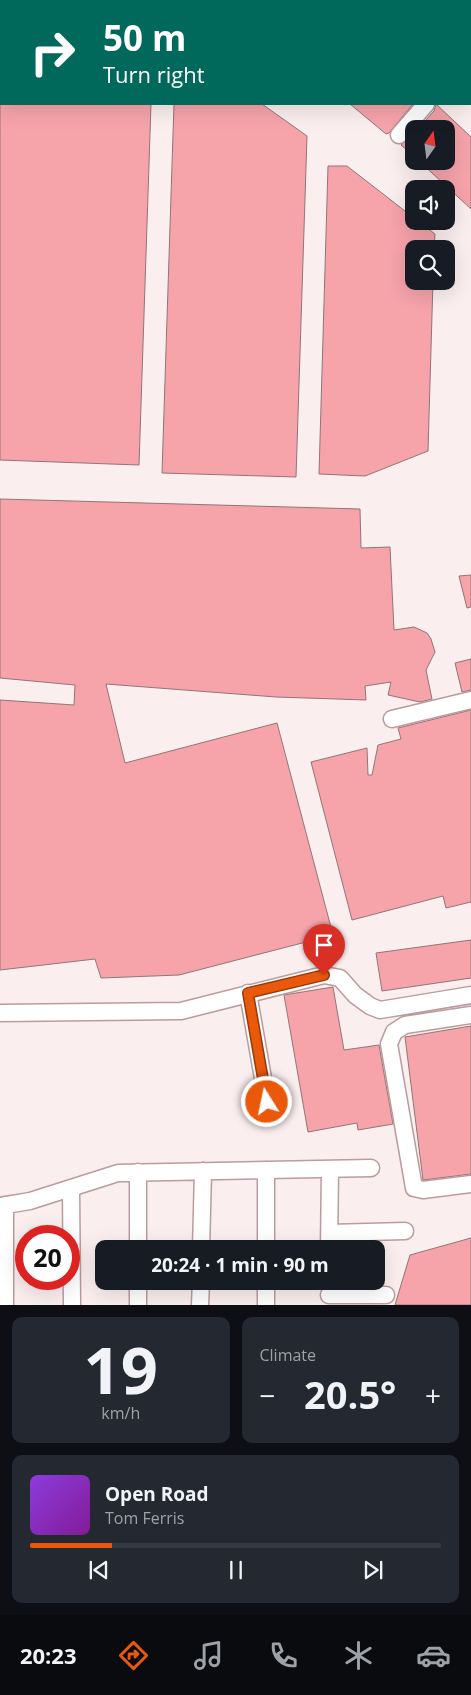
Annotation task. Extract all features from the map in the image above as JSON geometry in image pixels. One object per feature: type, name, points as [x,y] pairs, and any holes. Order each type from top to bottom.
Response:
[{"type":"street","points":[[399,135],[425,105]]},
{"type":"street","points":[[392,719],[471,700]]},
{"type":"street","points":[[0,1013],[181,1011],[324,975],[340,978],[355,995],[370,1006],[380,1010],[471,995]]},
{"type":"street","points":[[248,993],[267,1102]]},
{"type":"street","points":[[471,1015],[405,1024],[394,1032],[389,1044],[414,1188],[423,1190],[471,1184]]},
{"type":"street","points":[[5,1305],[3,1206],[30,1201],[118,1173],[371,1168]]},
{"type":"street","points":[[330,1169],[330,1240]]},
{"type":"street","points":[[266,1170],[266,1240]]},
{"type":"street","points":[[201,1240],[203,1171]]},
{"type":"street","points":[[138,1172],[138,1240]]},
{"type":"street","points":[[72,1188],[72,1305]]},
{"type":"street","points":[[338,1240],[405,1231]]},
{"type":"street","points":[[138,1290],[138,1305]]},
{"type":"street","points":[[200,1290],[200,1305]]},
{"type":"street","points":[[266,1290],[266,1305]]},
{"type":"street","points":[[329,1294],[386,1295]]},
{"type":"building","points":[[0,105],[151,105],[139,465],[0,460]]},
{"type":"building","points":[[174,105],[263,105],[307,136],[296,477],[162,473]]},
{"type":"building","points":[[351,105],[412,105],[389,133],[386,134]]},
{"type":"building","points":[[437,105],[453,120],[426,120]]},
{"type":"building","points":[[455,122],[471,137],[471,209],[455,194],[455,180],[440,180],[429,170],[455,170]]},
{"type":"building","points":[[328,166],[347,166],[405,211],[405,230],[430,230],[435,234],[435,240],[405,240],[405,290],[433,290],[428,451],[365,476],[319,474]]},
{"type":"building","points":[[0,499],[360,509],[361,548],[390,547],[394,630],[414,627],[427,633],[431,639],[435,652],[426,670],[432,699],[420,702],[388,695],[391,682],[365,686],[366,700],[276,697],[106,684],[125,763],[277,723],[333,935],[179,975],[101,978],[95,959],[0,970],[0,700],[74,705],[75,685],[0,678]]},
{"type":"building","points":[[471,575],[471,607],[467,608],[459,576]]},
{"type":"building","points":[[471,659],[471,690],[462,692],[455,663]]},
{"type":"building","points":[[471,710],[471,902],[446,908],[443,896],[352,920],[311,762],[367,748],[368,775],[372,775],[378,745],[401,739],[398,728]]},
{"type":"building","points":[[471,940],[471,978],[382,991],[376,953]]},
{"type":"building","points":[[333,987],[344,1050],[379,1045],[393,1124],[358,1130],[357,1123],[308,1132],[284,995]]},
{"type":"building","points":[[471,1026],[471,1174],[423,1180],[405,1037]]},
{"type":"building","points":[[471,1238],[471,1305],[395,1305],[410,1255]]},
{"type":"route","points":[[267,1102],[248,993],[324,975]]}]
